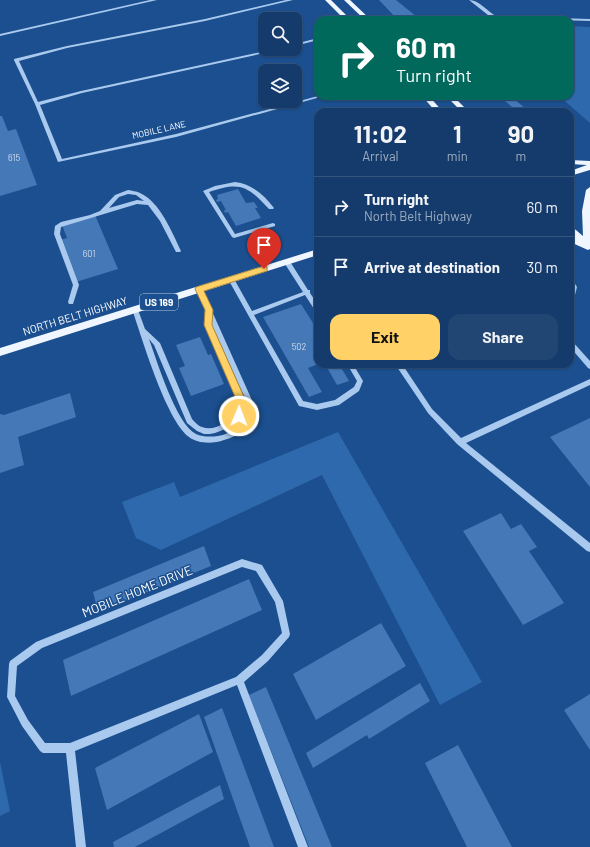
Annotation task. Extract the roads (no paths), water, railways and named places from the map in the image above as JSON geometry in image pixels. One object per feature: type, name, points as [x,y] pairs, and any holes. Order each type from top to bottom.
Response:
[{"type":"main road","points":[[328,0],[344,16]]},
{"type":"main road","points":[[347,0],[364,16]]},
{"type":"main road","points":[[429,100],[436,108]]},
{"type":"main road","points":[[453,100],[462,108]]},
{"type":"main road","points":[[574,162],[590,163]]},
{"type":"main road","points":[[574,173],[590,167]]},
{"type":"main road","points":[[589,248],[585,216],[587,197],[590,190]]},
{"type":"main road","points":[[574,232],[589,248]]},
{"type":"main road","points":[[574,241],[589,248]]},
{"type":"main road","name":"NORTH BELT HIGHWAY","points":[[0,352],[314,253]]},
{"type":"street","points":[[0,35],[155,0]]},
{"type":"street","name":"MOBILE LANE","points":[[291,0],[205,20],[67,47],[16,60],[37,104],[60,161],[176,135],[314,98]]},
{"type":"street","points":[[471,0],[494,16]]},
{"type":"street","points":[[574,19],[590,20]]},
{"type":"street","points":[[302,43],[314,40]]},
{"type":"street","points":[[37,104],[81,92],[258,54]]},
{"type":"street","points":[[272,208],[261,196],[243,184],[229,183],[206,190],[234,236],[273,225]]},
{"type":"street","points":[[102,212],[117,196],[126,193],[136,193],[147,198],[171,236],[178,251]]},
{"type":"street","points":[[71,302],[76,285],[57,234],[58,226],[137,202],[150,203]]},
{"type":"street","points":[[287,262],[314,303]]},
{"type":"street","points":[[231,279],[301,404],[317,407],[337,403],[358,389],[360,381],[352,368]]},
{"type":"street","points":[[135,309],[163,385],[182,426],[191,435],[201,440],[220,438],[234,434],[247,425],[254,415],[252,406],[199,289]]},
{"type":"street","points":[[250,314],[308,292]]},
{"type":"street","points":[[143,330],[157,343],[189,421],[200,430],[215,431],[229,424],[239,416],[241,399],[208,325],[209,310]]},
{"type":"street","points":[[574,348],[590,366]]},
{"type":"street","points":[[401,368],[430,411],[460,442],[590,548]]},
{"type":"street","points":[[460,442],[590,382]]},
{"type":"street","name":"MOBILE HOME DRIVE","points":[[70,748],[43,748],[25,723],[11,697],[13,664],[39,645],[242,563],[259,568],[279,601],[286,634],[265,658],[239,680]]},
{"type":"street","points":[[81,847],[70,748],[239,680],[303,847]]}]
